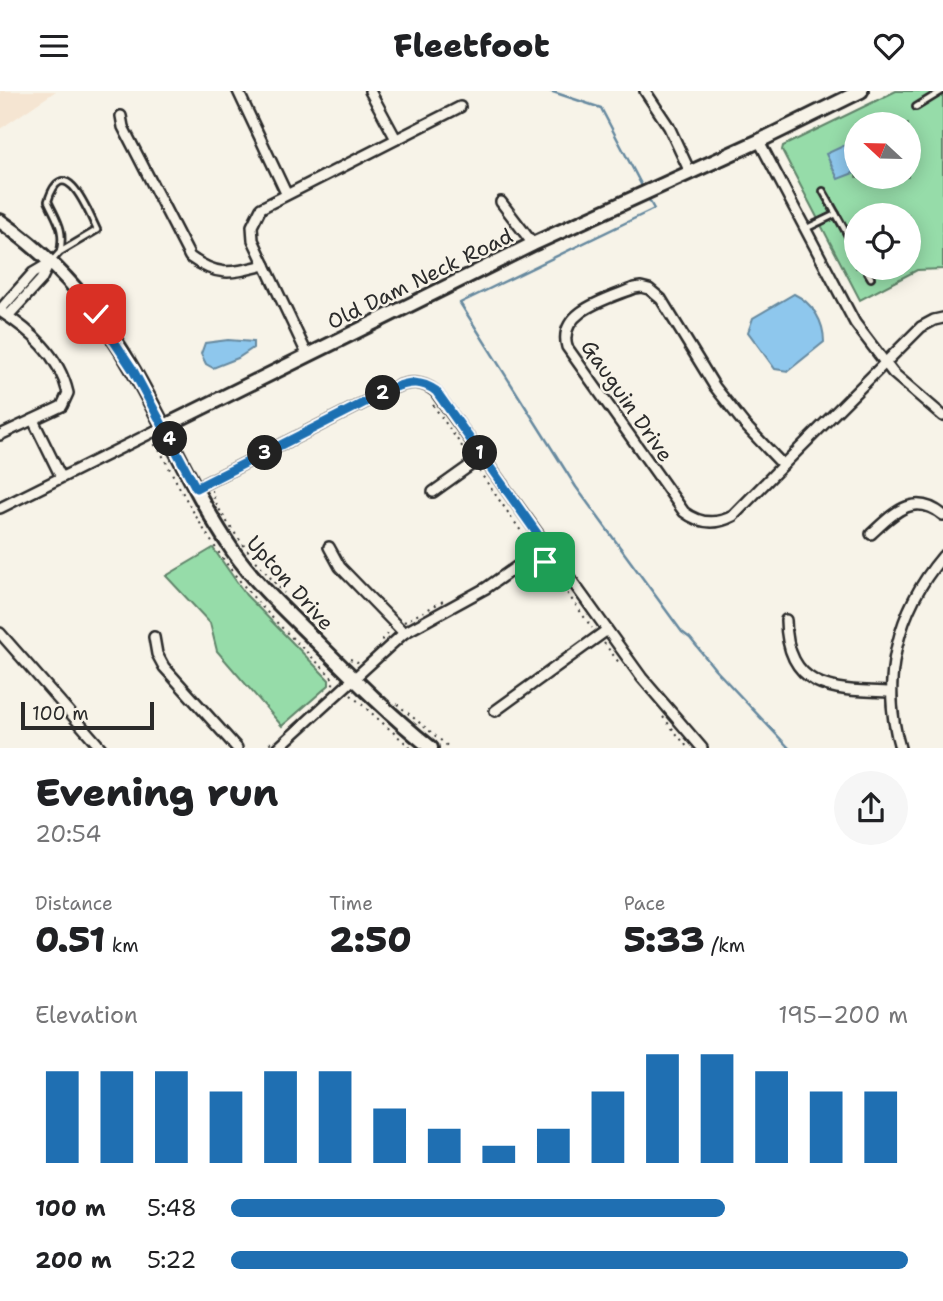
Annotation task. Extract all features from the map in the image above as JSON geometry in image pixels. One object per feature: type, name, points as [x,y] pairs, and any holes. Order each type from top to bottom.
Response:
[{"type":"street","points":[[238,91],[286,193]]},
{"type":"street","points":[[370,91],[396,139]]},
{"type":"street","points":[[645,91],[669,127],[690,172]]},
{"type":"street","name":"Old Dam Neck Road","points":[[0,508],[533,244],[759,141],[861,91]]},
{"type":"street","points":[[308,356],[253,240],[254,219],[261,208],[286,193],[460,107]]},
{"type":"street","points":[[121,116],[122,127],[190,257],[206,269],[228,274],[265,265]]},
{"type":"street","points":[[759,141],[855,323],[884,363],[943,415]]},
{"type":"street","points":[[501,202],[533,244]]},
{"type":"street","name":"Upton Drive","points":[[0,221],[75,288],[115,341],[163,427],[202,485],[218,528],[250,574],[354,679],[431,748]]},
{"type":"street","points":[[0,435],[62,406],[68,397],[67,388],[50,353],[27,330],[3,312],[41,280],[50,263]]},
{"type":"street","name":"Gauguin Drive","points":[[783,465],[745,425],[715,387],[656,293],[649,289],[634,288],[577,314],[572,319],[565,334],[569,352],[684,512],[700,521],[717,522],[733,516],[921,327],[934,320],[943,319]]},
{"type":"street","points":[[202,485],[393,388],[414,382],[422,383],[436,391],[478,460],[546,546],[642,678],[702,748]]},
{"type":"street","points":[[33,420],[61,477]]},
{"type":"street","points":[[433,492],[478,460]]},
{"type":"street","points":[[871,534],[904,507],[928,506],[943,515]]},
{"type":"street","points":[[278,748],[404,633],[486,589],[546,546]]},
{"type":"street","points":[[329,547],[340,567],[404,633]]},
{"type":"street","points":[[900,748],[891,692],[894,657],[906,615],[925,579],[943,556]]},
{"type":"street","points":[[786,620],[788,638],[796,661],[803,671],[818,683],[838,690],[891,692]]},
{"type":"street","points":[[495,711],[607,630]]},
{"type":"street","points":[[0,633],[101,748]]},
{"type":"street","points":[[154,637],[157,654],[164,667],[237,748]]},
{"type":"lane","points":[[916,107],[942,91]]},
{"type":"lane","points":[[50,263],[60,252],[97,230],[78,190],[66,182],[52,188],[48,201],[61,228],[60,252]]},
{"type":"lane","points":[[823,191],[844,228]]},
{"type":"lane","points":[[804,229],[836,214]]},
{"type":"path","points":[[429,399],[478,460],[530,544],[546,546],[542,561],[622,667]]},
{"type":"path","points":[[202,485],[258,564],[289,599]]},
{"type":"path","points":[[346,656],[357,662]]},
{"type":"path","points":[[344,688],[411,748]]},
{"type":"path","points":[[393,700],[450,748]]},
{"type":"path","points":[[663,717],[688,748]]},
{"type":"shaded area","points":[[0,91],[56,91],[0,129]]},
{"type":"green space","points":[[896,91],[943,91],[943,269],[921,270],[921,203],[844,203],[844,269],[782,150],[783,146],[844,116],[844,189],[921,189],[921,112],[853,112]]},
{"type":"green space","points":[[850,280],[898,280],[860,300]]},
{"type":"green space","points":[[213,548],[246,595],[329,680],[329,685],[282,726],[217,651],[210,623],[166,576]]},
{"type":"water","points":[[844,146],[844,177],[838,179],[826,154]]},
{"type":"water","points":[[794,294],[807,302],[816,314],[822,327],[824,342],[788,371],[775,369],[748,332],[753,318]]},
{"type":"water","points":[[228,340],[253,342],[253,348],[238,358],[213,368],[206,364],[201,354],[205,343]]},
{"type":"waterway","points":[[550,91],[601,108],[642,186]]},
{"type":"waterway","points":[[649,200],[654,209],[460,303],[576,487],[682,632],[789,748]]},
{"type":"route","points":[[96,314],[133,370],[196,488],[393,388],[414,382],[422,383],[436,391],[546,546],[542,561],[545,562]]}]
